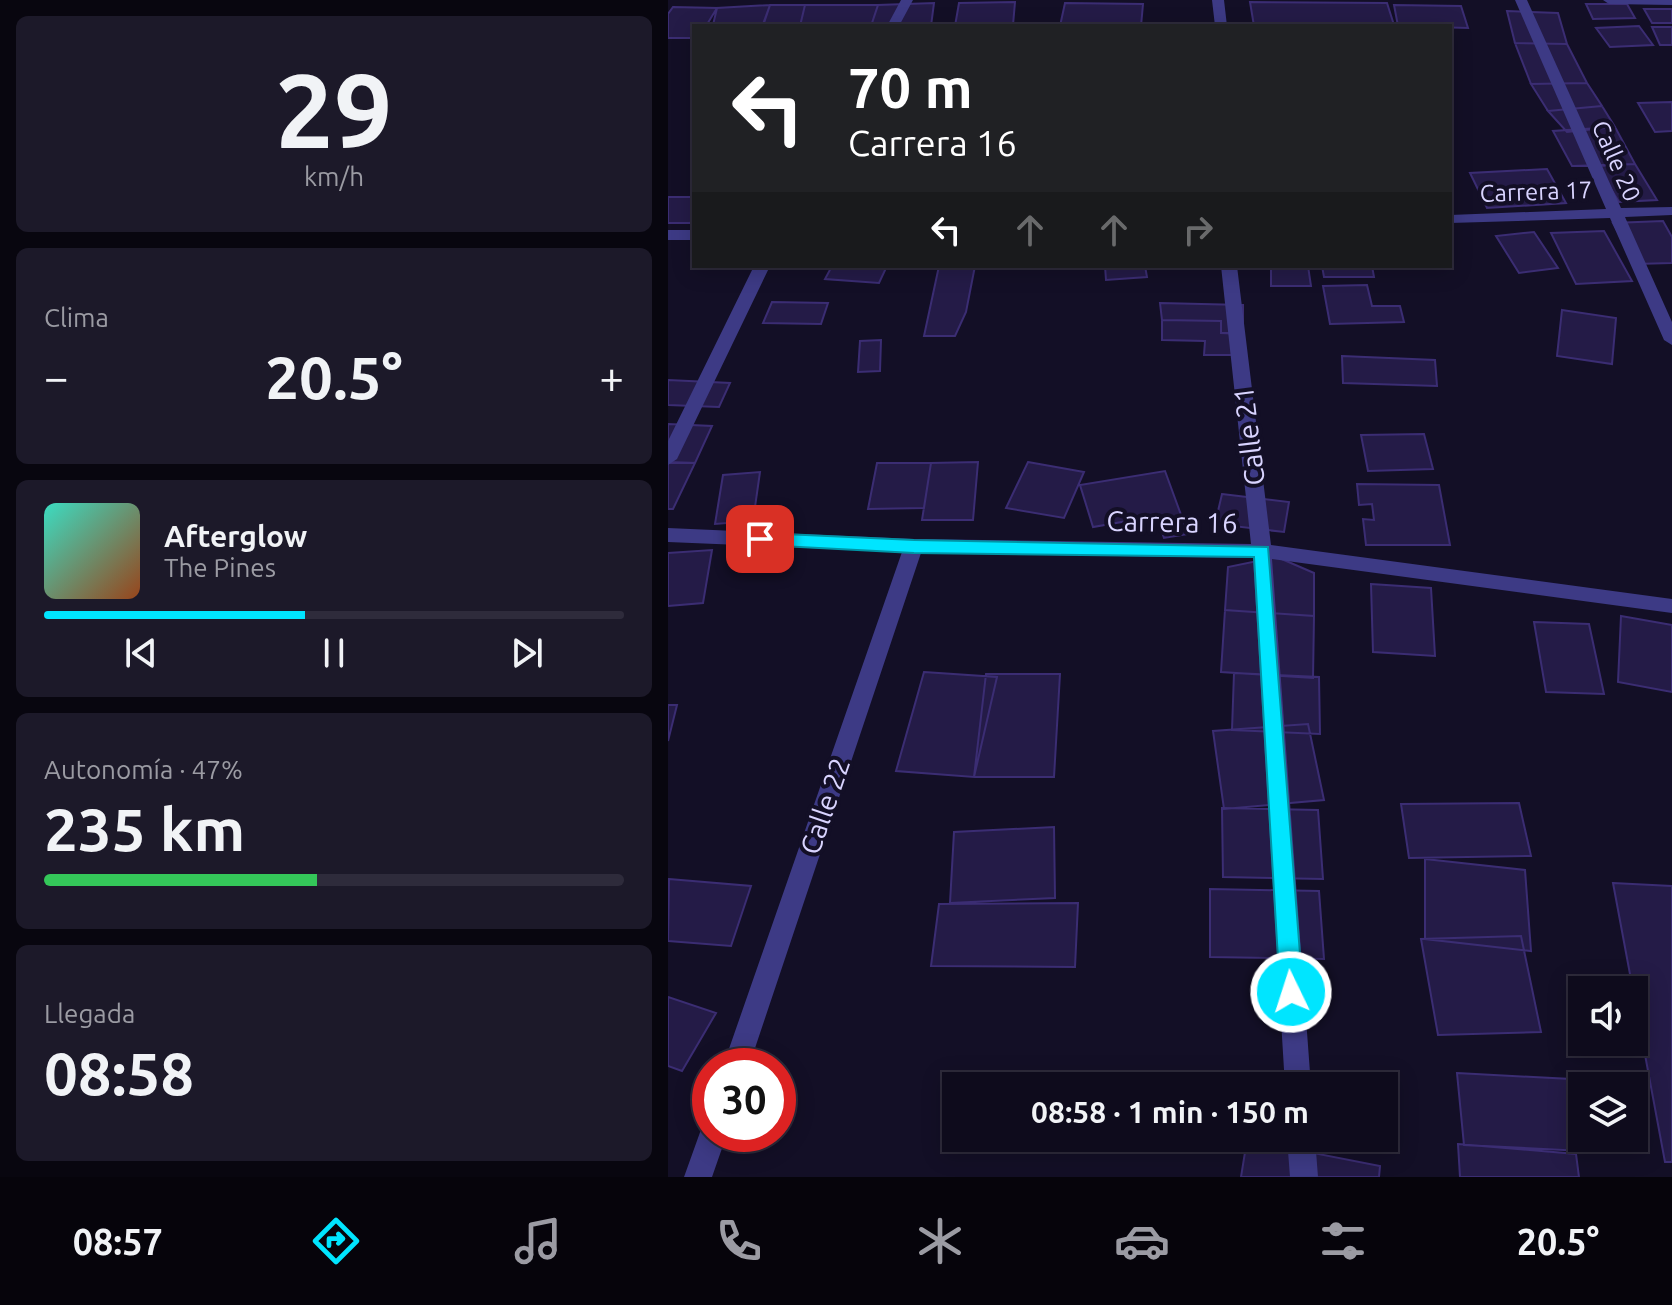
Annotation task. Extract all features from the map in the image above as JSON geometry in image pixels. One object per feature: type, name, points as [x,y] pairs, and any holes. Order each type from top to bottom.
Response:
[{"type":"street","points":[[894,24],[907,0]]},
{"type":"street","points":[[1218,0],[1221,24]]},
{"type":"street","name":"Calle 20","points":[[1521,0],[1672,340]]},
{"type":"street","points":[[1609,0],[1672,1]]},
{"type":"street","name":"Carrera 17","points":[[1452,219],[1672,211]]},
{"type":"street","points":[[668,235],[692,235]]},
{"type":"street","points":[[668,459],[761,268]]},
{"type":"street","name":"Calle 21","points":[[1229,268],[1262,551],[1297,1072]]},
{"type":"street","name":"Carrera 16","points":[[668,535],[914,546],[1262,551],[1672,606]]},
{"type":"street","name":"Calle 22","points":[[742,1048],[914,546]]},
{"type":"street","points":[[698,1177],[707,1152]]},
{"type":"street","points":[[1302,1152],[1304,1177]]},
{"type":"building","points":[[1015,2],[1013,24],[955,24],[959,3]]},
{"type":"building","points":[[1250,2],[1387,3],[1394,24],[1254,24]]},
{"type":"building","points":[[934,3],[931,24],[872,24],[878,5]]},
{"type":"building","points":[[1065,3],[1143,4],[1141,24],[1060,24]]},
{"type":"building","points":[[1586,4],[1627,4],[1635,18],[1593,19]]},
{"type":"building","points":[[770,5],[805,5],[800,24],[764,24]]},
{"type":"building","points":[[770,5],[763,24],[713,24],[717,8]]},
{"type":"building","points":[[805,5],[878,5],[872,24],[800,24]]},
{"type":"building","points":[[1394,5],[1461,6],[1468,28],[1452,28],[1452,24],[1398,24]]},
{"type":"building","points":[[673,7],[717,8],[707,24],[692,24],[692,38],[668,38],[668,14]]},
{"type":"building","points":[[1644,9],[1672,9],[1672,23],[1652,23]]},
{"type":"building","points":[[1507,11],[1558,13],[1567,44],[1515,43]]},
{"type":"building","points":[[1639,26],[1653,45],[1610,47],[1596,28]]},
{"type":"building","points":[[1652,27],[1672,27],[1672,45],[1660,45]]},
{"type":"building","points":[[1515,43],[1567,44],[1587,83],[1531,84]]},
{"type":"building","points":[[1587,83],[1602,106],[1548,111],[1531,84]]},
{"type":"building","points":[[1672,102],[1672,131],[1655,132],[1638,103]]},
{"type":"building","points":[[1602,106],[1615,127],[1567,132],[1548,111]]},
{"type":"building","points":[[1615,127],[1635,164],[1572,166],[1553,131]]},
{"type":"building","points":[[1635,164],[1657,200],[1619,202],[1597,166]]},
{"type":"building","points":[[1547,169],[1566,203],[1487,208],[1470,173]]},
{"type":"building","points":[[668,197],[692,197],[692,221],[668,223]]},
{"type":"building","points":[[1663,221],[1672,237],[1672,263],[1635,264],[1613,223]]},
{"type":"building","points":[[1604,231],[1632,281],[1576,284],[1551,233]]},
{"type":"building","points":[[1534,232],[1558,268],[1519,273],[1496,236]]},
{"type":"building","points":[[831,268],[886,268],[879,283],[825,279]]},
{"type":"building","points":[[939,268],[975,268],[966,312],[955,336],[924,336]]},
{"type":"building","points":[[1105,268],[1145,268],[1147,277],[1106,280]]},
{"type":"building","points":[[1271,268],[1308,268],[1311,286],[1271,286]]},
{"type":"building","points":[[1322,268],[1372,268],[1374,277],[1324,277]]},
{"type":"building","points":[[1367,285],[1372,306],[1400,306],[1404,322],[1330,324],[1323,286]]},
{"type":"building","points":[[772,302],[828,303],[821,324],[763,323]]},
{"type":"building","points":[[1160,303],[1243,305],[1243,334],[1221,333],[1221,321],[1162,320]]},
{"type":"building","points":[[1562,310],[1616,318],[1612,364],[1557,356]]},
{"type":"building","points":[[1162,320],[1221,321],[1221,333],[1235,333],[1236,355],[1204,355],[1205,341],[1162,340]]},
{"type":"building","points":[[881,340],[880,371],[858,372],[860,341]]},
{"type":"building","points":[[1342,356],[1435,360],[1437,386],[1343,383]]},
{"type":"building","points":[[668,380],[730,383],[719,407],[668,405]]},
{"type":"building","points":[[668,424],[712,426],[695,463],[668,463]]},
{"type":"building","points":[[1424,434],[1433,469],[1368,471],[1361,435]]},
{"type":"building","points":[[668,462],[695,463],[673,509],[668,509]]},
{"type":"building","points":[[978,462],[973,520],[922,520],[931,463]]},
{"type":"building","points":[[1028,462],[1084,472],[1064,518],[1006,508]]},
{"type":"building","points":[[877,463],[931,463],[924,508],[868,509]]},
{"type":"building","points":[[1165,471],[1188,534],[1164,538],[1156,516],[1093,527],[1080,485]]},
{"type":"building","points":[[760,472],[753,521],[715,524],[723,475]]},
{"type":"building","points":[[1357,484],[1439,485],[1450,545],[1366,545],[1363,519],[1374,520],[1372,504],[1359,505]]},
{"type":"building","points":[[1222,494],[1289,502],[1284,532],[1215,524]]},
{"type":"building","points":[[712,550],[703,603],[668,606],[668,553]]},
{"type":"building","points":[[1277,557],[1314,573],[1314,616],[1225,610],[1228,567]]},
{"type":"building","points":[[1371,584],[1431,588],[1435,656],[1373,652]]},
{"type":"building","points":[[1225,610],[1314,616],[1313,678],[1221,672]]},
{"type":"building","points":[[1621,616],[1672,625],[1672,692],[1618,682]]},
{"type":"building","points":[[1534,622],[1589,624],[1604,694],[1546,692]]},
{"type":"building","points":[[924,672],[997,677],[974,777],[896,771]]},
{"type":"building","points":[[1234,673],[1319,677],[1320,734],[1232,730]]},
{"type":"building","points":[[986,674],[1060,674],[1054,777],[974,777]]},
{"type":"building","points":[[668,705],[677,705],[668,741]]},
{"type":"building","points":[[1308,724],[1324,800],[1224,809],[1213,731]]},
{"type":"building","points":[[1519,803],[1531,856],[1409,858],[1401,804]]},
{"type":"building","points":[[1222,808],[1318,810],[1323,879],[1223,877]]},
{"type":"building","points":[[1054,827],[1055,898],[950,903],[954,832]]},
{"type":"building","points":[[1425,859],[1525,870],[1531,951],[1425,939]]},
{"type":"building","points":[[669,879],[751,886],[731,946],[668,941]]},
{"type":"building","points":[[1613,883],[1672,886],[1672,1162],[1665,1162],[1645,1056],[1648,1056],[1648,976],[1630,976]]},
{"type":"building","points":[[1210,889],[1319,891],[1324,959],[1210,957]]},
{"type":"building","points":[[1078,903],[1075,967],[931,966],[939,904]]},
{"type":"building","points":[[1521,936],[1541,1032],[1438,1035],[1421,939]]},
{"type":"building","points":[[668,997],[716,1013],[695,1048],[692,1048],[682,1071],[668,1066]]},
{"type":"building","points":[[1457,1073],[1568,1079],[1568,1150],[1464,1145]]},
{"type":"building","points":[[1458,1144],[1576,1154],[1579,1177],[1460,1177]]},
{"type":"building","points":[[1245,1152],[1308,1152],[1380,1166],[1379,1177],[1241,1177]]},
{"type":"route","points":[[760,539],[914,546],[1262,551],[1291,992]]}]
